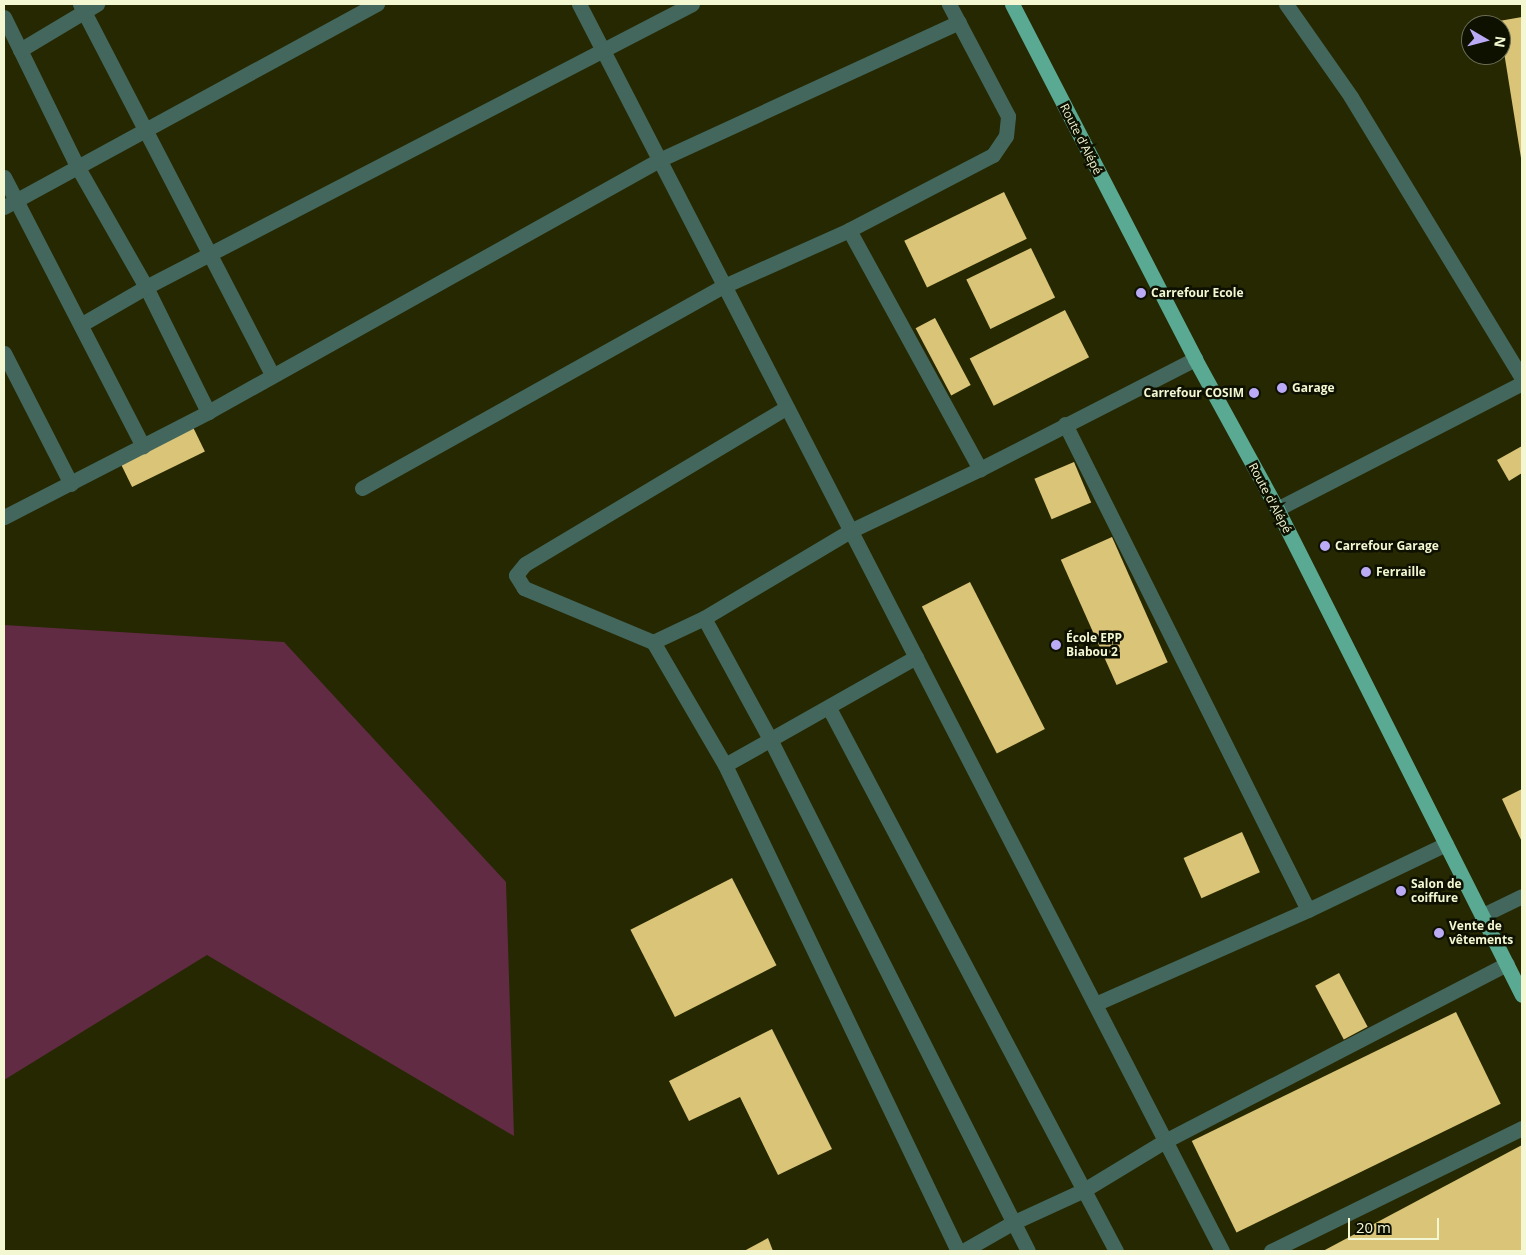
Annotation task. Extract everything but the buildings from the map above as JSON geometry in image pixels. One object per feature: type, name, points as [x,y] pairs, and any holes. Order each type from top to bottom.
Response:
[{"type":"main road","name":"Route d'Alépé","points":[[1012,4],[1195,359],[1277,509],[1522,995]]},
{"type":"street","points":[[9,204],[377,4]]},
{"type":"street","points":[[579,4],[1222,1251]]},
{"type":"street","points":[[82,324],[146,287],[692,4]]},
{"type":"street","points":[[362,488],[724,286],[849,230],[993,155],[1000,148],[1008,116],[949,4]]},
{"type":"street","points":[[1286,4],[1351,97],[1522,378]]},
{"type":"street","points":[[20,50],[87,6],[146,131],[272,374]]},
{"type":"street","points":[[4,16],[77,166],[146,287],[208,412]]},
{"type":"street","points":[[4,517],[208,412],[272,374],[659,160],[959,22]]},
{"type":"street","points":[[4,177],[9,204],[82,324],[144,446]]},
{"type":"street","points":[[849,230],[980,469]]},
{"type":"street","points":[[4,353],[71,484]]},
{"type":"street","points":[[654,642],[704,618],[850,531],[980,469],[1195,359]]},
{"type":"street","points":[[1277,509],[1522,383]]},
{"type":"street","points":[[787,407],[525,564],[516,575],[524,588],[654,642],[725,765],[958,1251]]},
{"type":"street","points":[[1065,424],[1308,910]]},
{"type":"street","points":[[704,618],[770,739],[1012,1223],[1028,1251]]},
{"type":"street","points":[[725,765],[916,658]]},
{"type":"street","points":[[829,708],[1116,1251]]},
{"type":"street","points":[[1095,1004],[1308,910],[1446,844]]},
{"type":"street","points":[[1483,915],[1522,896]]},
{"type":"street","points":[[963,1251],[1012,1223],[1084,1190],[1165,1141],[1506,964]]},
{"type":"street","points":[[1271,1251],[1522,1128]]},
{"type":"shaded area","points":[[4,625],[284,642],[506,882],[514,1136],[207,955],[4,1080]]},
{"type":"place","name":"Carrefour Ecole","points":[[1141,293]]},
{"type":"place","name":"Garage","points":[[1282,388]]},
{"type":"place","name":"Carrefour COSIM","points":[[1254,393]]},
{"type":"place","name":"Carrefour Garage","points":[[1325,546]]},
{"type":"place","name":"Ferraille","points":[[1366,572]]},
{"type":"place","name":"École EPP Biabou 2","points":[[1056,645]]},
{"type":"place","name":"Salon de coiffure","points":[[1401,891]]},
{"type":"place","name":"Vente de vêtements","points":[[1439,933]]}]
